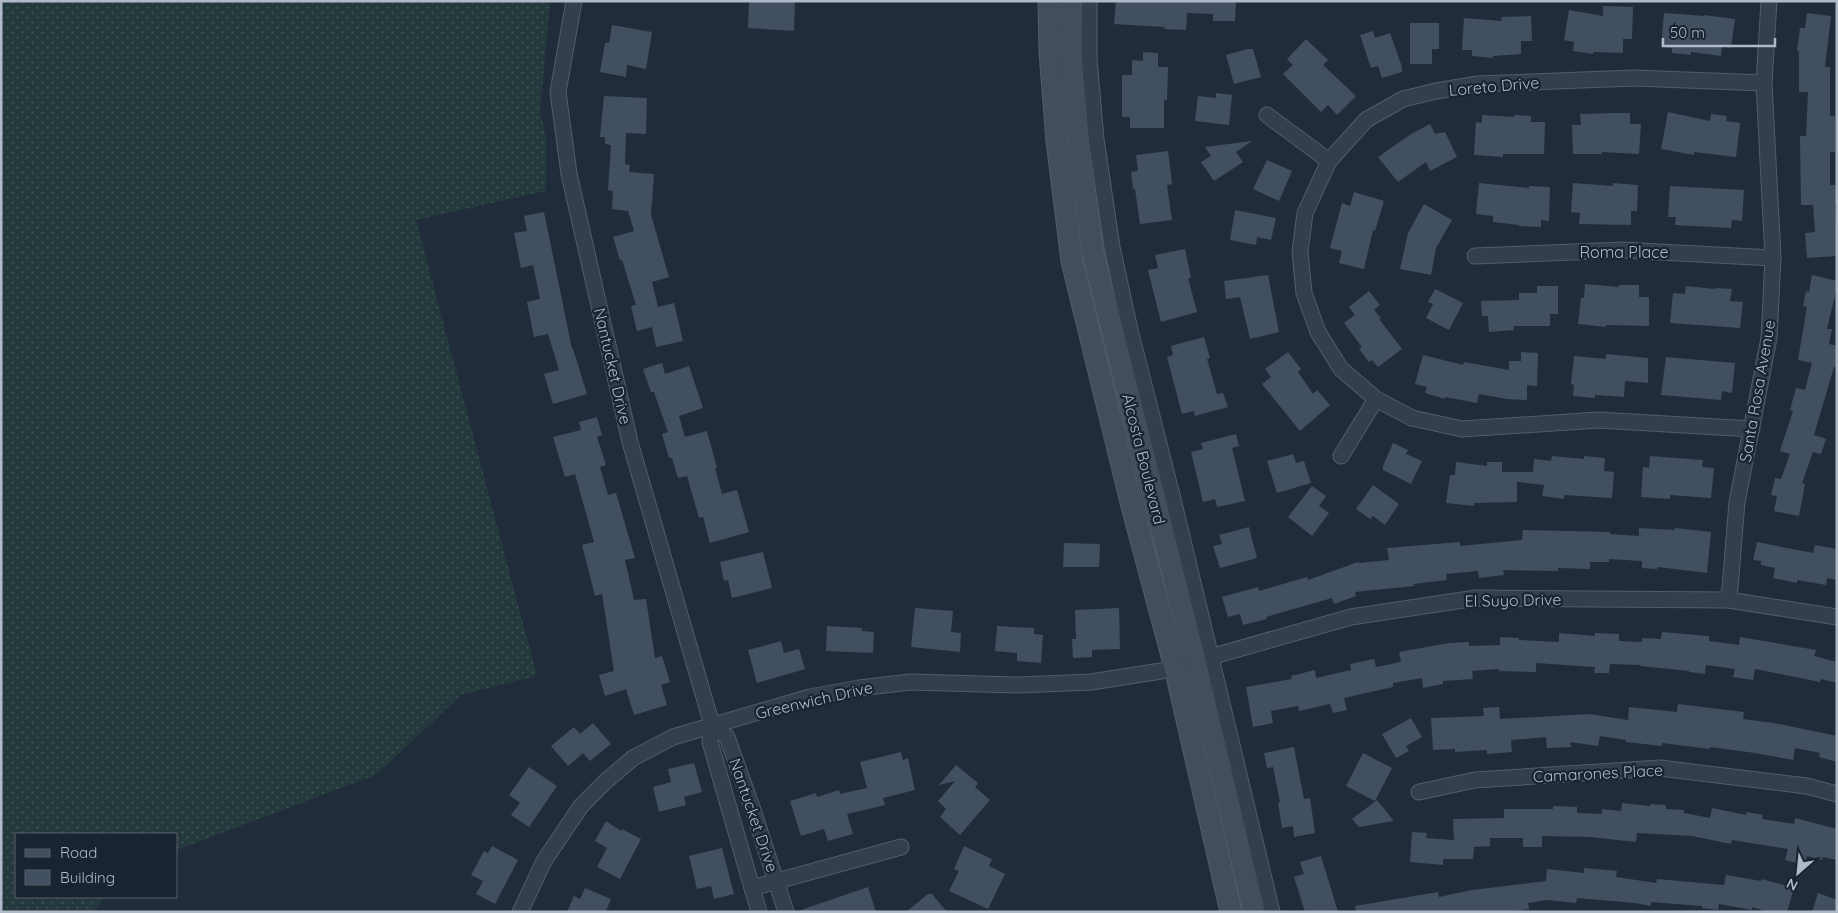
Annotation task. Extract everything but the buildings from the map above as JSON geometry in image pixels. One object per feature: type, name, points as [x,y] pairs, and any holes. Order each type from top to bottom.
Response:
[{"type":"main road","name":"Alcosta Boulevard","points":[[1049,1],[1050,52],[1055,111],[1072,261],[1132,506],[1175,667],[1231,912]]},
{"type":"main road","name":"Alcosta Boulevard","points":[[1070,1],[1071,62],[1080,157],[1093,253],[1202,659],[1254,912]]},
{"type":"street","name":"Nantucket Drive","points":[[574,1],[558,92],[569,174],[630,442],[712,725],[710,742],[759,912]]},
{"type":"street","name":"Alcosta Boulevard","points":[[1088,1],[1089,59],[1096,139],[1112,247],[1130,330],[1174,505],[1202,659],[1272,912]]},
{"type":"street","name":"Santa Rosa Avenue","points":[[1729,600],[1737,502],[1769,338],[1773,258],[1764,82],[1769,1]]},
{"type":"street","name":"Loreto Drive","points":[[1752,429],[1598,420],[1462,429],[1412,418],[1376,399],[1341,369],[1318,332],[1304,292],[1300,252],[1305,213],[1329,161],[1366,120],[1403,99],[1478,84],[1634,78],[1764,82]]},
{"type":"street","points":[[1267,116],[1329,161]]},
{"type":"street","name":"Roma Place","points":[[1475,256],[1622,250],[1773,258]]},
{"type":"street","points":[[1341,456],[1376,399]]},
{"type":"street","name":"El Suyo Drive","points":[[1202,659],[1351,617],[1476,598],[1729,600],[1837,617]]},
{"type":"street","name":"Greenwich Drive","points":[[520,912],[544,861],[581,806],[633,758],[673,737],[810,697],[859,688],[910,682],[1020,685],[1091,682],[1157,672],[1202,659]]},
{"type":"street","name":"Nantucket Drive","points":[[712,725],[727,737],[786,912]]},
{"type":"street","name":"Camarones Place","points":[[1419,792],[1475,780],[1660,768],[1807,786],[1837,794]]},
{"type":"street","points":[[752,888],[901,847]]},
{"type":"green space","points":[[1,1],[550,1],[540,112],[546,135],[546,191],[416,220],[537,676],[461,695],[376,775],[178,849],[178,833],[15,833],[15,898],[103,898],[94,912],[1,912]]}]
